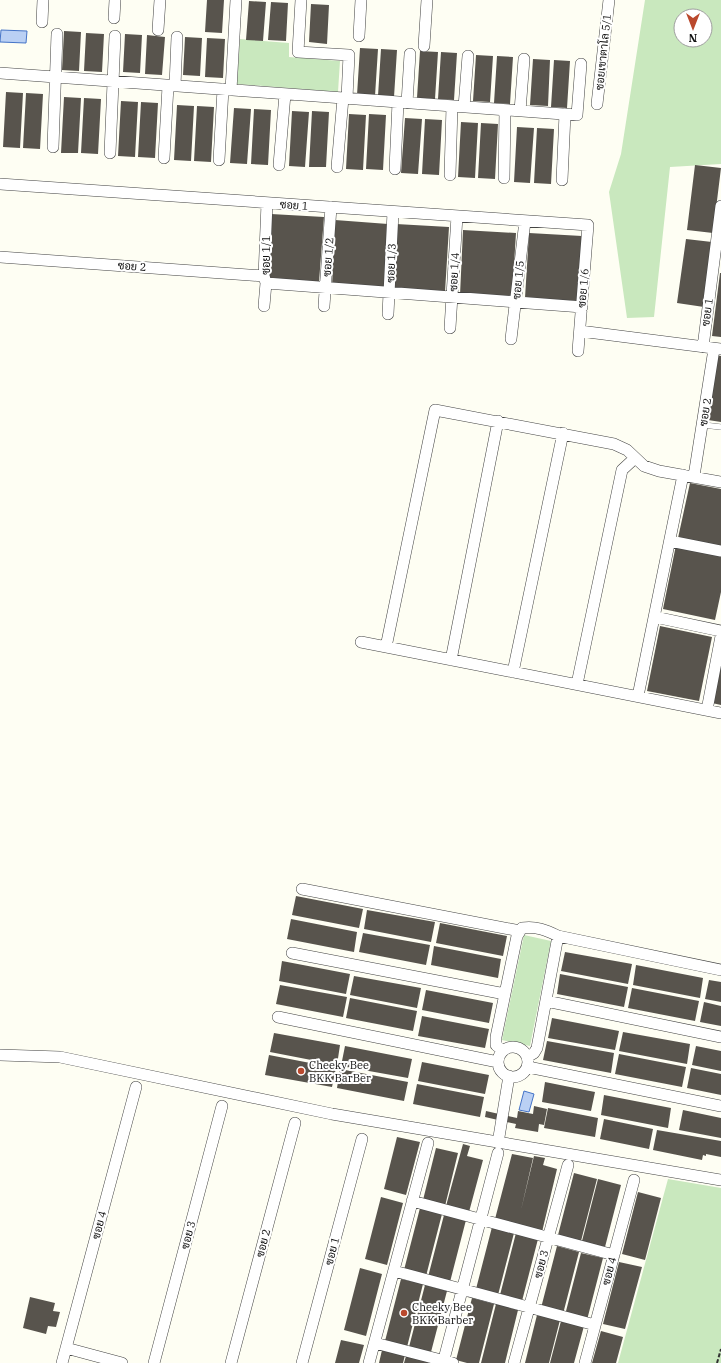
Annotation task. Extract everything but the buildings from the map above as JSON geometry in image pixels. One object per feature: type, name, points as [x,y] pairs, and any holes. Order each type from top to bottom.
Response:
[{"type":"street","points":[[42,22],[43,0]]},
{"type":"street","points":[[114,18],[115,0]]},
{"type":"street","points":[[158,30],[160,0]]},
{"type":"street","points":[[219,160],[236,0]]},
{"type":"street","points":[[301,0],[298,52],[349,55],[337,167]]},
{"type":"street","points":[[359,36],[362,0]]},
{"type":"street","points":[[424,46],[427,0]]},
{"type":"street","name":"ซอยเขาตาโล 5/1","points":[[597,104],[608,0]]},
{"type":"street","points":[[53,147],[57,34]]},
{"type":"street","points":[[110,152],[115,36]]},
{"type":"street","points":[[164,158],[177,37]]},
{"type":"street","points":[[395,169],[402,102],[410,54]]},
{"type":"street","points":[[464,107],[468,56]]},
{"type":"street","points":[[520,111],[524,59]]},
{"type":"street","points":[[0,74],[577,115],[581,64]]},
{"type":"street","points":[[279,165],[285,94]]},
{"type":"street","points":[[450,175],[452,106]]},
{"type":"street","points":[[504,178],[505,110]]},
{"type":"street","points":[[562,180],[565,114]]},
{"type":"street","name":"ซอย 1","points":[[0,184],[588,225]]},
{"type":"street","name":"ซอย 1/1","points":[[264,306],[267,203]]},
{"type":"street","name":"ซอย 1","points":[[703,347],[717,268],[721,206]]},
{"type":"street","name":"ซอย 1/2","points":[[324,306],[331,208]]},
{"type":"street","name":"ซอย 1/3","points":[[388,314],[393,212]]},
{"type":"street","name":"ซอย 1/4","points":[[450,328],[457,216]]},
{"type":"street","name":"ซอย 1/5","points":[[511,339],[525,221]]},
{"type":"street","name":"ซอย 1/6","points":[[578,351],[588,225]]},
{"type":"street","name":"ซอย 2","points":[[0,257],[265,279],[326,287],[582,307]]},
{"type":"street","points":[[580,331],[718,349]]},
{"type":"street","name":"ซอย 2","points":[[638,696],[670,541],[703,425],[718,349]]},
{"type":"street","points":[[386,647],[434,410],[563,433],[614,444],[627,450],[644,466],[659,471],[689,475],[721,482]]},
{"type":"street","points":[[451,660],[498,421]]},
{"type":"street","points":[[513,672],[563,433]]},
{"type":"street","points":[[577,684],[622,470],[635,458]]},
{"type":"street","points":[[670,541],[721,551]]},
{"type":"street","points":[[654,617],[721,631]]},
{"type":"street","points":[[707,710],[721,636]]},
{"type":"street","points":[[361,642],[721,713]]},
{"type":"street","points":[[302,888],[520,931]]},
{"type":"street","points":[[503,1051],[496,1045],[496,1037],[517,936],[522,928],[531,927],[543,929],[558,936],[721,970]]},
{"type":"street","points":[[527,1062],[521,1050],[517,1048],[507,1048],[503,1051],[498,1062],[503,1073],[509,1076],[521,1075],[527,1062],[537,1048],[558,936]]},
{"type":"street","points":[[292,953],[505,994]]},
{"type":"street","points":[[546,1001],[721,1037]]},
{"type":"street","points":[[278,1017],[498,1062]]},
{"type":"street","points":[[0,1055],[60,1057],[498,1148],[721,1180]]},
{"type":"street","points":[[527,1062],[721,1106]]},
{"type":"street","points":[[375,1342],[446,1362],[462,1290],[498,1148],[509,1076]]},
{"type":"street","name":"ซอย 4","points":[[62,1363],[136,1087]]},
{"type":"street","name":"ซอย 3","points":[[154,1363],[222,1106]]},
{"type":"street","name":"ซอย 2","points":[[231,1363],[295,1123]]},
{"type":"street","name":"ซอย 1","points":[[302,1363],[362,1139]]},
{"type":"street","points":[[369,1363],[428,1143]]},
{"type":"street","name":"ซอย 3","points":[[514,1363],[568,1165]]},
{"type":"street","name":"ซอย 4","points":[[585,1363],[634,1180]]},
{"type":"street","points":[[412,1201],[614,1255]]},
{"type":"street","points":[[394,1271],[595,1325]]},
{"type":"street","points":[[66,1348],[122,1363]]},
{"type":"lane","points":[[703,425],[721,427]]},
{"type":"path","points":[[717,1363],[721,1349]]},
{"type":"green space","points":[[645,0],[721,0],[721,164],[670,167],[654,317],[627,318],[609,192],[621,154]]},
{"type":"green space","points":[[240,39],[289,43],[289,57],[340,61],[338,92],[237,84]]},
{"type":"green space","points":[[524,935],[551,941],[530,1046],[502,1040]]},
{"type":"green space","points":[[668,1179],[721,1188],[721,1363],[618,1363]]},
{"type":"water","points":[[1,30],[27,31],[26,43],[0,42]]},
{"type":"water","points":[[524,1091],[534,1094],[529,1112],[519,1110]]},
{"type":"place","name":"Cheeky Bee BKK BarBer","points":[[301,1071]]},
{"type":"place","name":"Cheeky Bee BKK Barber","points":[[404,1313]]}]
